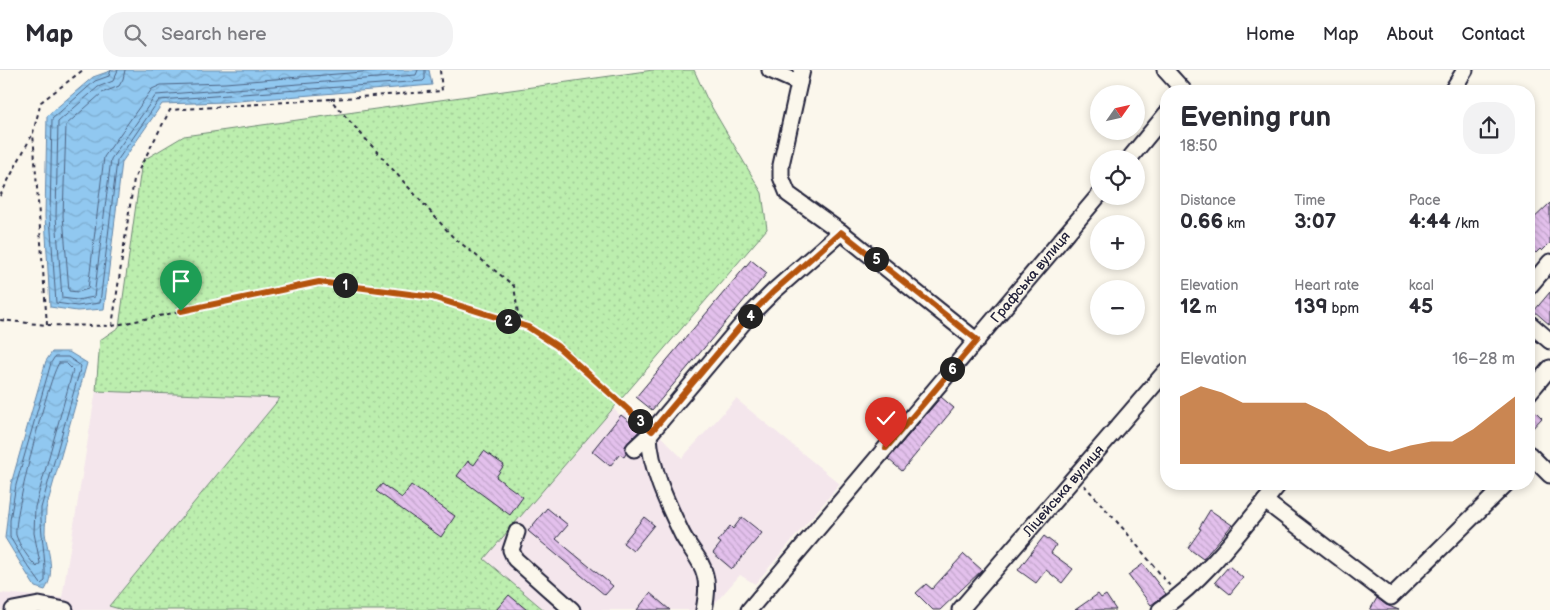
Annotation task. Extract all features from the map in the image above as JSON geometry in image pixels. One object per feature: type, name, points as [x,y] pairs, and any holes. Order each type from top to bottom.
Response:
[{"type":"street","points":[[770,70],[800,76],[781,165],[783,187],[788,194],[841,232],[977,340]]},
{"type":"street","points":[[1165,70],[1179,85]]},
{"type":"street","points":[[1456,85],[1465,70]]},
{"type":"street","points":[[1136,150],[1160,121]]},
{"type":"street","name":"Графська вулиця","points":[[749,610],[1091,205]]},
{"type":"street","points":[[634,449],[650,433],[749,316],[774,291],[841,232]]},
{"type":"street","points":[[1535,280],[1550,262]]},
{"type":"street","points":[[1535,328],[1550,341]]},
{"type":"street","points":[[1535,386],[1550,368]]},
{"type":"street","name":"Ліцейська вулиця","points":[[960,610],[1160,378]]},
{"type":"street","points":[[650,433],[649,450],[659,480],[682,534],[706,576],[704,610]]},
{"type":"street","points":[[1535,462],[1550,475]]},
{"type":"street","points":[[1160,610],[1179,597],[1274,490]]},
{"type":"street","points":[[1265,501],[1391,597],[1500,490]]},
{"type":"street","points":[[517,532],[511,550],[515,559],[572,610]]},
{"type":"street","points":[[13,610],[39,605],[65,610]]},
{"type":"path","points":[[0,196],[33,133],[40,102],[83,70]]},
{"type":"path","points":[[112,326],[134,179],[170,110],[442,91],[440,70]]},
{"type":"path","points":[[330,99],[452,236],[514,286],[518,314],[528,327]]},
{"type":"path","points":[[33,133],[47,325]]},
{"type":"path","points":[[0,320],[47,325],[112,326],[319,282],[432,297],[528,327],[557,346],[650,433]]},
{"type":"path","points":[[1075,476],[1127,533],[1179,597]]},
{"type":"shaded area","points":[[258,290],[588,385],[621,416],[632,407],[682,458],[736,399],[840,484],[755,584],[740,575],[709,610],[0,610],[0,593],[62,598],[105,335]]},
{"type":"green space","points":[[653,70],[694,70],[707,99],[762,193],[767,229],[484,559],[544,610],[123,610],[109,606],[280,398],[96,391],[100,340],[119,327],[142,161],[184,136]]},
{"type":"water","points":[[113,70],[429,70],[432,85],[226,102],[162,104],[122,162],[104,309],[77,311],[50,307],[45,216],[47,116],[93,77]]},
{"type":"water","points":[[52,352],[69,352],[87,363],[46,509],[45,533],[51,569],[45,590],[35,587],[5,538],[11,484],[46,361]]},
{"type":"building","points":[[1550,203],[1550,243],[1542,251],[1540,249],[1536,253],[1535,252],[1535,217]]},
{"type":"building","points":[[751,260],[767,273],[652,410],[636,397]]},
{"type":"building","points":[[1550,292],[1550,325],[1535,310]]},
{"type":"building","points":[[941,397],[954,408],[902,471],[888,459]]},
{"type":"building","points":[[1535,411],[1542,418],[1535,426]]},
{"type":"building","points":[[621,415],[640,430],[625,446],[626,454],[624,457],[620,454],[610,466],[592,451]]},
{"type":"building","points":[[484,451],[504,465],[496,477],[523,497],[510,515],[457,476],[468,461],[474,465]]},
{"type":"building","points":[[382,484],[402,498],[411,485],[455,516],[441,537],[376,491]]},
{"type":"building","points":[[547,508],[568,525],[556,539],[613,586],[605,595],[528,531]]},
{"type":"building","points":[[1210,510],[1232,525],[1203,559],[1188,548],[1201,529],[1199,528]]},
{"type":"building","points":[[644,517],[654,525],[633,551],[623,543]]},
{"type":"building","points":[[742,517],[762,533],[732,569],[713,553],[721,543],[718,541],[730,526],[733,529]]},
{"type":"building","points":[[1044,536],[1056,545],[1051,553],[1073,569],[1062,583],[1046,570],[1036,583],[1018,570]]},
{"type":"building","points":[[964,554],[982,570],[940,610],[933,610],[916,593],[926,584],[932,589]]},
{"type":"building","points":[[1143,564],[1166,594],[1151,605],[1128,575]]},
{"type":"building","points":[[1229,566],[1243,578],[1230,594],[1215,582]]},
{"type":"building","points":[[650,593],[670,610],[637,610]]},
{"type":"building","points":[[1098,594],[1101,598],[1106,595],[1116,610],[1075,610]]},
{"type":"building","points":[[509,595],[527,610],[496,610]]},
{"type":"building","points":[[1377,598],[1386,605],[1399,610],[1370,610]]},
{"type":"route","points":[[181,311],[319,282],[432,297],[528,327],[557,346],[652,431],[749,316],[774,291],[841,232],[977,340],[886,448]]}]
